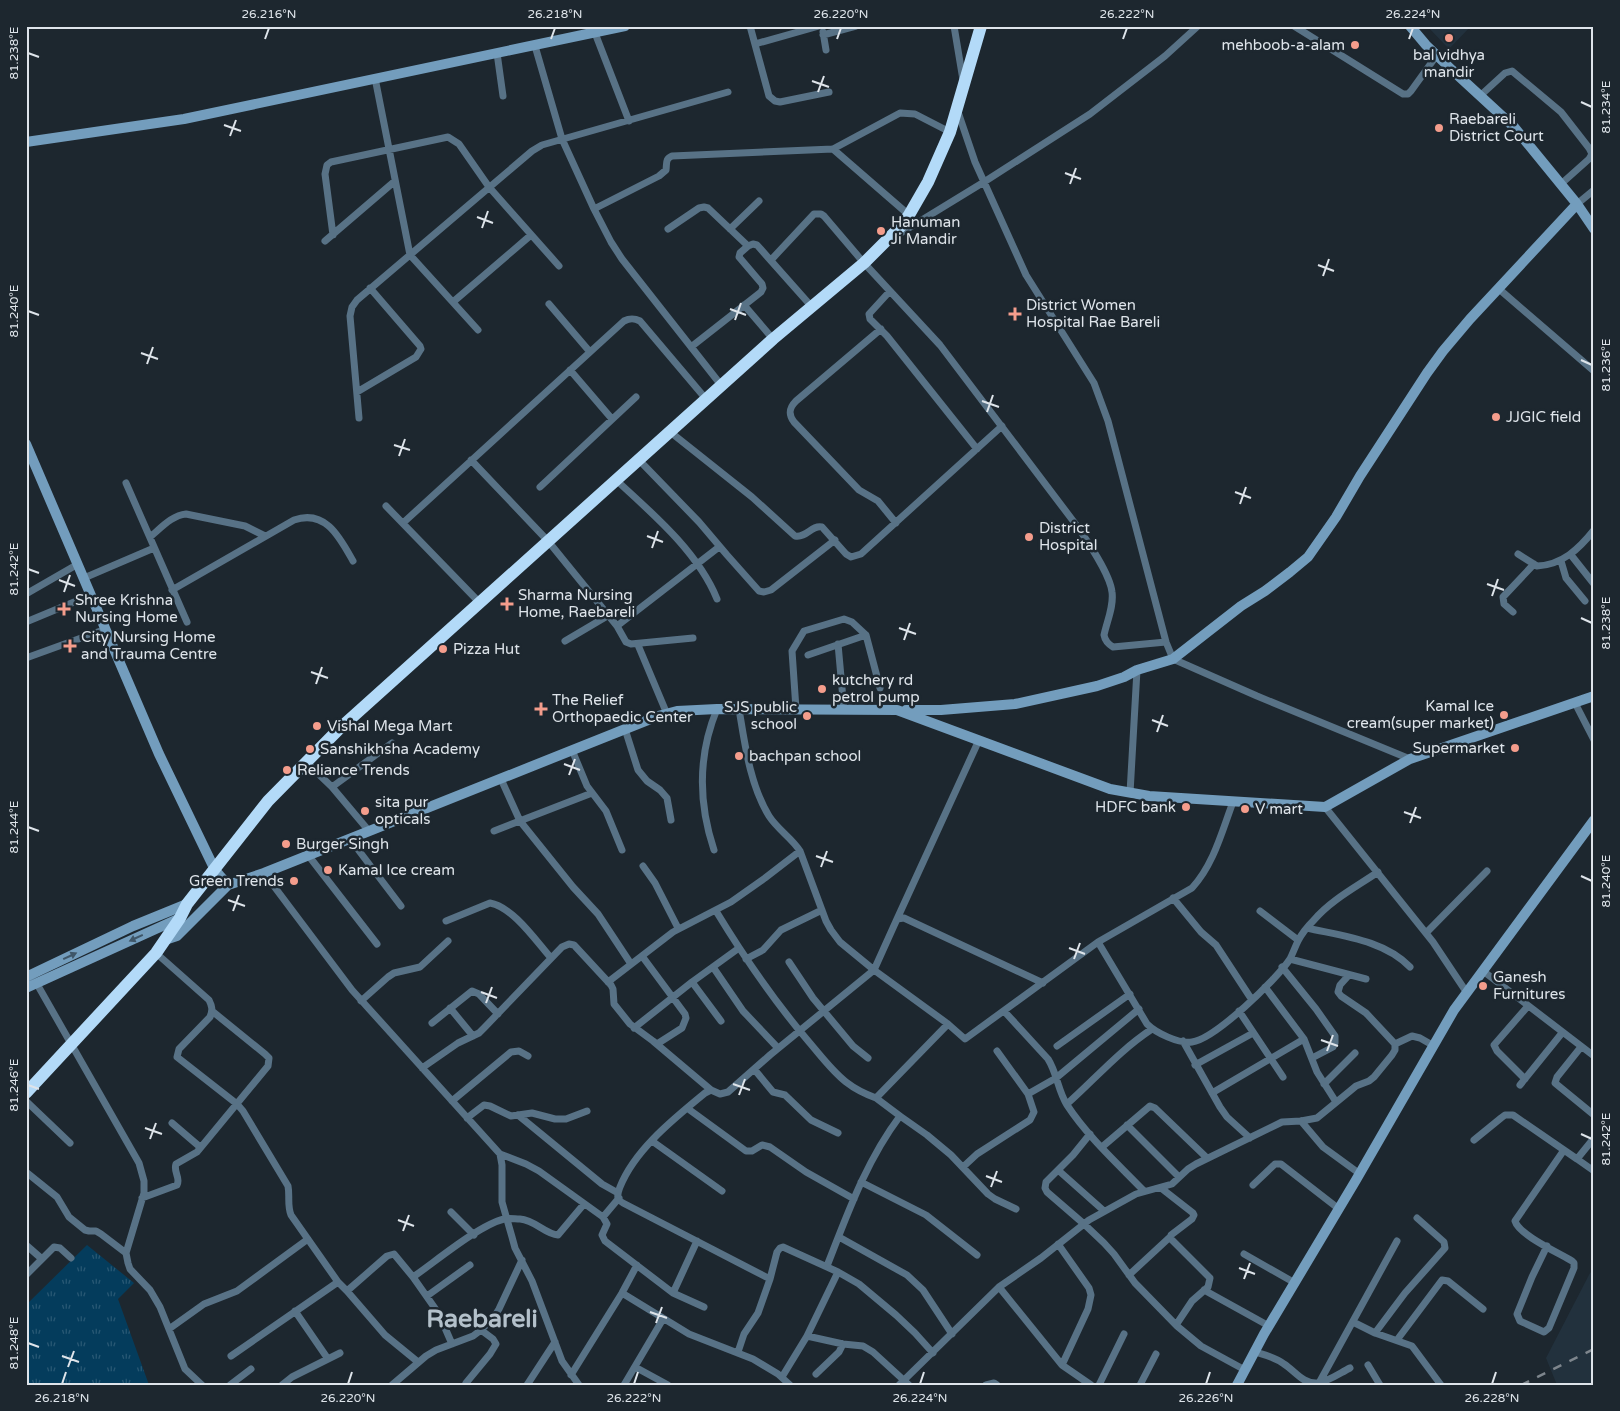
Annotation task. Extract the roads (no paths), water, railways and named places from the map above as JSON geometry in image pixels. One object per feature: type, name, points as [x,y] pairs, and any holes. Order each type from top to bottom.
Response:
[{"type":"highway","points":[[26,1093],[156,953],[180,918],[187,904],[268,801],[338,730],[669,431],[773,339],[864,263],[910,216],[928,182],[950,132],[981,26]]},
{"type":"street","points":[[750,26],[769,96],[772,100],[780,102],[828,92]]},
{"type":"street","points":[[755,44],[820,26],[826,50]]},
{"type":"street","points":[[823,35],[856,26]]},
{"type":"street","points":[[954,26],[964,85]]},
{"type":"street","points":[[887,241],[1090,114],[1165,56],[1198,26]]},
{"type":"street","points":[[1294,26],[1403,94],[1408,94],[1412,91],[1436,55]]},
{"type":"street","points":[[1410,26],[1436,55],[1514,127],[1577,204],[1594,229]]},
{"type":"street","points":[[26,142],[184,119],[618,27]]},
{"type":"street","points":[[595,33],[629,121]]},
{"type":"street","points":[[534,46],[562,140],[611,242],[721,385]]},
{"type":"street","points":[[497,53],[503,96]]},
{"type":"street","points":[[1481,95],[1505,73],[1512,71],[1561,112],[1590,148],[1592,154],[1589,159],[1561,184]]},
{"type":"street","points":[[376,78],[410,255],[478,330]]},
{"type":"street","points":[[359,418],[350,316],[356,300],[532,151],[542,145],[728,92]]},
{"type":"street","points":[[957,109],[975,162],[1026,275],[1094,383],[1108,421],[1166,642],[1173,659],[1410,759]]},
{"type":"street","points":[[594,209],[659,176],[666,170],[666,161],[672,156],[833,149],[900,112],[915,114],[950,132]]},
{"type":"street","points":[[333,234],[325,174],[327,165],[331,162],[448,137],[458,144],[489,188],[559,266]]},
{"type":"street","points":[[833,149],[910,216]]},
{"type":"street","points":[[326,241],[395,181]]},
{"type":"street","points":[[165,940],[177,936],[228,885],[264,873],[625,729],[677,711],[717,708],[941,710],[1015,704],[1098,686],[1124,677],[1137,670],[1173,659],[1308,557],[1336,517],[1360,476],[1427,373],[1465,325],[1577,204],[1594,190]]},
{"type":"street","points":[[730,228],[759,201]]},
{"type":"street","points":[[668,229],[699,208],[704,207],[713,211],[748,246]]},
{"type":"street","points":[[771,260],[814,214],[818,213],[824,216],[864,263],[940,345],[1077,526],[1110,583],[1112,602],[1104,635],[1108,644],[1114,647],[1166,642]]},
{"type":"street","points":[[453,302],[531,235]]},
{"type":"street","points":[[691,347],[761,292],[762,284],[739,257],[740,253],[753,244],[757,245],[812,307]]},
{"type":"street","points":[[357,392],[416,357],[420,349],[420,346],[370,288]]},
{"type":"street","points":[[1499,290],[1594,371]]},
{"type":"street","points":[[890,291],[869,314],[870,319],[881,329],[977,449]]},
{"type":"street","points":[[549,304],[590,352]]},
{"type":"street","points":[[744,305],[773,339]]},
{"type":"street","points":[[402,523],[629,318],[640,321],[706,399]]},
{"type":"street","points":[[881,329],[796,401],[789,411],[790,416],[859,490],[878,502],[896,523]]},
{"type":"street","points":[[570,370],[612,419]]},
{"type":"street","points":[[540,488],[636,397]]},
{"type":"street","points":[[669,431],[752,497],[795,536],[805,535],[818,526],[826,529],[846,554],[856,557],[1002,426]]},
{"type":"street","points":[[26,444],[159,754],[215,870],[228,885]]},
{"type":"street","points":[[638,459],[699,522],[756,587],[764,592],[771,590],[835,540]]},
{"type":"street","points":[[471,460],[548,541],[609,615],[626,642],[638,644],[693,638]]},
{"type":"street","points":[[616,480],[655,516],[697,564],[717,599]]},
{"type":"street","points":[[126,483],[186,622]]},
{"type":"street","points":[[386,506],[479,602]]},
{"type":"street","points":[[150,537],[174,518],[186,514],[245,526],[265,536]]},
{"type":"street","points":[[172,590],[265,536],[305,516],[319,519],[330,527],[338,535],[353,561]]},
{"type":"street","points":[[1518,554],[1534,564],[1542,566],[1562,561],[1594,530]]},
{"type":"street","points":[[617,626],[719,547]]},
{"type":"street","points":[[84,578],[154,548]]},
{"type":"street","points":[[1571,554],[1594,584]]},
{"type":"street","points":[[1562,561],[1566,578],[1584,601]]},
{"type":"street","points":[[26,594],[78,564]]},
{"type":"street","points":[[1513,612],[1504,604],[1503,597],[1534,564]]},
{"type":"street","points":[[26,622],[91,595]]},
{"type":"street","points":[[565,641],[609,615]]},
{"type":"street","points":[[796,709],[792,651],[804,631],[844,619],[852,622],[866,634],[880,688]]},
{"type":"street","points":[[26,658],[106,629]]},
{"type":"street","points":[[808,655],[866,634]]},
{"type":"street","points":[[638,644],[667,714]]},
{"type":"street","points":[[838,644],[844,710]]},
{"type":"street","points":[[1130,794],[1137,670]]},
{"type":"street","points":[[897,710],[1110,789],[1130,794],[1324,807],[1410,759],[1594,696]]},
{"type":"street","points":[[1575,703],[1594,740]]},
{"type":"street","points":[[714,850],[708,831],[701,778],[702,761],[717,708]]},
{"type":"street","points":[[739,709],[747,754],[765,809],[778,829],[800,851],[826,921],[835,936],[874,970],[966,1039],[1098,942],[1192,888],[1204,873],[1213,856],[1233,802]]},
{"type":"street","points":[[625,729],[638,770],[646,781],[660,790],[667,798],[671,820]]},
{"type":"street","points":[[422,1068],[484,1028],[566,944],[574,946],[608,982],[613,989],[614,1004],[634,1028],[657,1044],[711,1090],[720,1094],[728,1092],[778,1048],[874,970],[979,740]]},
{"type":"street","points":[[332,787],[392,743]]},
{"type":"street","points":[[572,750],[587,786],[606,811],[622,850]]},
{"type":"street","points":[[306,762],[332,787],[369,831]]},
{"type":"street","points":[[501,778],[520,822],[573,887],[598,914],[631,964]]},
{"type":"street","points":[[494,831],[592,793]]},
{"type":"street","points":[[1324,807],[1426,933],[1467,993]]},
{"type":"street","points":[[1237,1385],[1269,1326],[1360,1174],[1454,1010],[1594,820]]},
{"type":"street","points":[[350,839],[401,906]]},
{"type":"street","points":[[608,982],[678,928],[716,911],[765,878],[800,851]]},
{"type":"street","points":[[308,855],[378,944]]},
{"type":"street","points":[[642,866],[655,883],[678,928]]},
{"type":"street","points":[[1426,933],[1487,871]]},
{"type":"street","points":[[1098,942],[1147,1024],[1152,1029],[1172,1039],[1192,1042],[1200,1039],[1240,1011],[1290,959],[1298,940],[1306,928],[1326,909],[1378,872]]},
{"type":"street","points":[[264,873],[361,1001],[500,1154],[526,1164],[603,1217],[607,1224],[602,1235],[603,1239],[673,1293],[704,1308]]},
{"type":"street","points":[[1173,898],[1201,932],[1216,945],[1252,1000]]},
{"type":"street","points":[[446,921],[490,903],[497,904],[510,911],[551,958]]},
{"type":"street","points":[[26,977],[133,926],[187,904]]},
{"type":"street","points":[[746,960],[763,950],[781,930],[822,910]]},
{"type":"street","points":[[716,911],[746,960],[799,1031],[845,1082],[853,1088],[876,1098],[927,1135],[963,1166],[988,1194],[1016,1210]]},
{"type":"street","points":[[1260,911],[1298,940]]},
{"type":"street","points":[[26,988],[180,918]]},
{"type":"street","points":[[897,919],[904,918],[1043,982]]},
{"type":"street","points":[[1306,928],[1374,944],[1399,957],[1410,967]]},
{"type":"street","points":[[361,1001],[394,973],[420,967],[448,942]]},
{"type":"street","points":[[634,1028],[739,948]]},
{"type":"street","points":[[156,953],[209,1000],[212,1006],[210,1017],[179,1049],[177,1057],[237,1104],[243,1111],[288,1186],[290,1192],[289,1210],[338,1282],[385,1336],[418,1362]]},
{"type":"street","points":[[642,956],[673,997],[684,1014],[686,1022],[682,1028],[657,1044]]},
{"type":"street","points":[[1290,959],[1366,979]]},
{"type":"street","points":[[789,962],[813,998],[853,1046],[868,1058]]},
{"type":"street","points":[[713,967],[743,1011],[778,1048]]},
{"type":"street","points":[[1282,967],[1335,1036],[1333,1047],[1312,1058]]},
{"type":"street","points":[[1483,971],[1594,1056]]},
{"type":"street","points":[[807,1336],[868,1348],[904,1383],[999,1287],[1104,1211],[1144,1191],[1172,1184],[1188,1169],[1207,1158],[1282,1122],[1317,1118],[1356,1086],[1374,1077],[1395,1050],[1395,1044],[1366,1013],[1338,992],[1340,985],[1349,975]]},
{"type":"street","points":[[692,982],[721,1021]]},
{"type":"street","points":[[37,984],[139,1163],[144,1182],[142,1198],[126,1253],[128,1264],[160,1307],[185,1368],[202,1385]]},
{"type":"street","points":[[1265,986],[1304,1039],[1324,1084],[1336,1102]]},
{"type":"street","points":[[432,1024],[472,991],[479,994],[498,1014]]},
{"type":"street","points":[[1057,1046],[1130,994]]},
{"type":"street","points":[[1525,1079],[1496,1051],[1494,1045],[1528,1006]]},
{"type":"street","points":[[450,1008],[473,1036]]},
{"type":"street","points":[[1028,1094],[1056,1078],[1139,1010]]},
{"type":"street","points":[[142,1198],[177,1185],[176,1164],[193,1154],[200,1147],[268,1066],[268,1058],[212,1011]]},
{"type":"street","points":[[1004,1011],[1048,1059],[1061,1094],[1090,1134],[1144,1191]]},
{"type":"street","points":[[1240,1011],[1283,1077]]},
{"type":"street","points":[[876,1098],[948,1024]]},
{"type":"street","points":[[1067,1104],[1126,1048],[1152,1029]]},
{"type":"street","points":[[1520,1085],[1562,1032]]},
{"type":"street","points":[[1195,1065],[1253,1033]]},
{"type":"street","points":[[1395,1044],[1412,1036],[1434,1046]]},
{"type":"street","points":[[1212,1094],[1304,1039]]},
{"type":"street","points":[[1182,1041],[1227,1117],[1250,1138]]},
{"type":"street","points":[[1581,1047],[1557,1077],[1555,1083],[1594,1115]]},
{"type":"street","points":[[452,1101],[511,1052],[519,1050],[528,1056]]},
{"type":"street","points":[[963,1166],[977,1154],[1030,1120],[1034,1112],[1028,1094],[997,1051]]},
{"type":"street","points":[[1324,1084],[1355,1053]]},
{"type":"street","points":[[754,1069],[773,1092],[785,1095],[811,1120],[838,1133]]},
{"type":"street","points":[[603,1217],[618,1196],[634,1160],[687,1108],[711,1090]]},
{"type":"street","points":[[26,1101],[70,1143]]},
{"type":"street","points":[[467,1118],[484,1104],[511,1116],[532,1113],[560,1120],[587,1111]]},
{"type":"street","points":[[1102,1147],[1148,1107],[1153,1107],[1207,1158]]},
{"type":"street","points":[[687,1108],[746,1150],[752,1151],[762,1145],[770,1147],[806,1172],[854,1199]]},
{"type":"street","points":[[518,1115],[618,1196],[623,1203],[770,1279]]},
{"type":"street","points":[[1474,1140],[1501,1118],[1510,1115],[1516,1116],[1594,1171]]},
{"type":"street","points":[[827,1266],[861,1182],[880,1145],[900,1116]]},
{"type":"street","points":[[1302,1121],[1323,1147],[1360,1174]]},
{"type":"street","points":[[172,1123],[200,1147]]},
{"type":"street","points":[[1127,1125],[1179,1177]]},
{"type":"street","points":[[1090,1134],[1073,1155],[1046,1182],[1044,1188],[1114,1254],[1129,1275],[1176,1325],[1201,1346],[1245,1370]]},
{"type":"street","points":[[1576,1159],[1594,1138]]},
{"type":"street","points":[[652,1141],[722,1191]]},
{"type":"street","points":[[1548,1246],[1532,1277],[1517,1314],[1520,1321],[1544,1332],[1549,1328],[1575,1265],[1572,1260],[1548,1246],[1527,1234],[1517,1226],[1515,1221],[1564,1150]]},
{"type":"street","points":[[500,1154],[502,1165],[502,1202],[515,1248],[532,1281],[562,1361],[579,1385]]},
{"type":"street","points":[[1252,1185],[1275,1164],[1282,1164],[1339,1209]]},
{"type":"street","points":[[1058,1170],[1104,1211]]},
{"type":"street","points":[[26,1172],[57,1197],[66,1214],[85,1230],[89,1232],[96,1231],[126,1253]]},
{"type":"street","points":[[861,1182],[926,1215],[977,1254]]},
{"type":"street","points":[[1129,1275],[1192,1219],[1194,1215],[1161,1188]]},
{"type":"street","points":[[413,1277],[474,1235],[506,1219],[528,1220],[553,1235],[558,1235],[584,1204]]},
{"type":"street","points":[[451,1212],[474,1235]]},
{"type":"street","points":[[1375,1333],[1404,1294],[1445,1248],[1444,1242],[1417,1218]]},
{"type":"street","points":[[839,1237],[908,1275],[923,1290],[952,1334]]},
{"type":"street","points":[[1170,1237],[1210,1278],[1210,1283],[1192,1301],[1176,1325]]},
{"type":"street","points":[[169,1329],[204,1304],[237,1290],[308,1238]]},
{"type":"street","points":[[673,1293],[697,1241]]},
{"type":"street","points":[[1325,1383],[1353,1322],[1398,1241]]},
{"type":"street","points":[[1058,1244],[1089,1288],[1091,1295],[1088,1309],[1062,1365]]},
{"type":"street","points":[[26,1245],[42,1259]]},
{"type":"street","points":[[26,1275],[54,1246],[60,1248],[71,1258]]},
{"type":"street","points":[[738,1352],[744,1334],[758,1313],[777,1252],[783,1247],[827,1266],[859,1284],[916,1333],[932,1353]]},
{"type":"street","points":[[347,1291],[390,1254],[396,1256],[439,1314],[452,1344]]},
{"type":"street","points":[[1244,1254],[1295,1283]]},
{"type":"street","points":[[392,1385],[418,1362],[436,1350],[473,1336],[494,1317],[522,1260]]},
{"type":"street","points":[[427,1296],[470,1265]]},
{"type":"street","points":[[571,1375],[622,1293],[637,1265]]},
{"type":"street","points":[[782,1378],[807,1336],[838,1272]]},
{"type":"street","points":[[1397,1340],[1442,1280],[1451,1283],[1483,1309]]},
{"type":"street","points":[[231,1356],[338,1282]]},
{"type":"street","points":[[999,1287],[1062,1365],[1091,1385]]},
{"type":"street","points":[[1204,1290],[1269,1326]]},
{"type":"street","points":[[622,1293],[689,1334],[752,1358],[790,1385]]},
{"type":"street","points":[[296,1311],[328,1359]]},
{"type":"street","points":[[624,1385],[663,1319]]},
{"type":"street","points":[[1353,1322],[1375,1333],[1412,1346],[1441,1385]]},
{"type":"street","points":[[466,1383],[496,1344],[493,1339],[480,1330]]},
{"type":"street","points":[[1099,1385],[1124,1334]]},
{"type":"street","points":[[527,1385],[555,1342]]},
{"type":"street","points":[[816,1374],[839,1352],[843,1344]]},
{"type":"street","points":[[285,1384],[340,1352]]},
{"type":"street","points":[[1255,1352],[1285,1364],[1303,1380],[1311,1383],[1325,1383],[1350,1368]]},
{"type":"street","points":[[1140,1385],[1156,1354]]},
{"type":"street","points":[[1368,1364],[1380,1385]]},
{"type":"street","points":[[635,1367],[668,1385]]},
{"type":"street","points":[[230,1385],[251,1369]]},
{"type":"street","points":[[986,1385],[994,1383],[997,1385]]},
{"type":"railway","points":[[1521,1385],[1594,1349]]},
{"type":"place","name":"bal vidhya mandir","points":[[1449,38]]},
{"type":"place","name":"mehboob-a-alam","points":[[1355,45]]},
{"type":"place","name":"Raebareli District Court","points":[[1439,128]]},
{"type":"place","name":"Hanuman Ji Mandir","points":[[881,231]]},
{"type":"place","name":"District Women Hospital Rae Bareli","points":[[1015,314]]},
{"type":"place","name":"JJGIC field","points":[[1496,417]]},
{"type":"place","name":"District Hospital","points":[[1029,537]]},
{"type":"place","name":"Sharma Nursing Home, Raebareli","points":[[507,604]]},
{"type":"place","name":"Shree Krishna Nursing Home","points":[[64,609]]},
{"type":"place","name":"City Nursing Home and Trauma Centre","points":[[70,646]]},
{"type":"place","name":"Pizza Hut","points":[[443,649]]},
{"type":"place","name":"kutchery rd petrol pump","points":[[822,689]]},
{"type":"place","name":"The Relief Orthopaedic Center","points":[[541,709]]},
{"type":"place","name":"Kamal Ice cream(super market)","points":[[1504,715]]},
{"type":"place","name":"SJS public school","points":[[807,716]]},
{"type":"place","name":"Vishal Mega Mart","points":[[317,726]]},
{"type":"place","name":"Supermarket","points":[[1515,748]]},
{"type":"place","name":"Sanshikhsha Academy","points":[[310,749]]},
{"type":"place","name":"bachpan school","points":[[739,756]]},
{"type":"place","name":"Reliance Trends","points":[[287,770]]},
{"type":"place","name":"HDFC bank","points":[[1186,807]]},
{"type":"place","name":"V mart","points":[[1245,809]]},
{"type":"place","name":"sita pur opticals","points":[[365,811]]},
{"type":"place","name":"Burger Singh","points":[[286,844]]},
{"type":"place","name":"Kamal Ice cream","points":[[328,870]]},
{"type":"place","name":"Green Trends","points":[[294,881]]},
{"type":"place","name":"Ganesh Furnitures","points":[[1483,986]]},
{"type":"district","name":"Raebareli","points":[[482,1318]]}]
